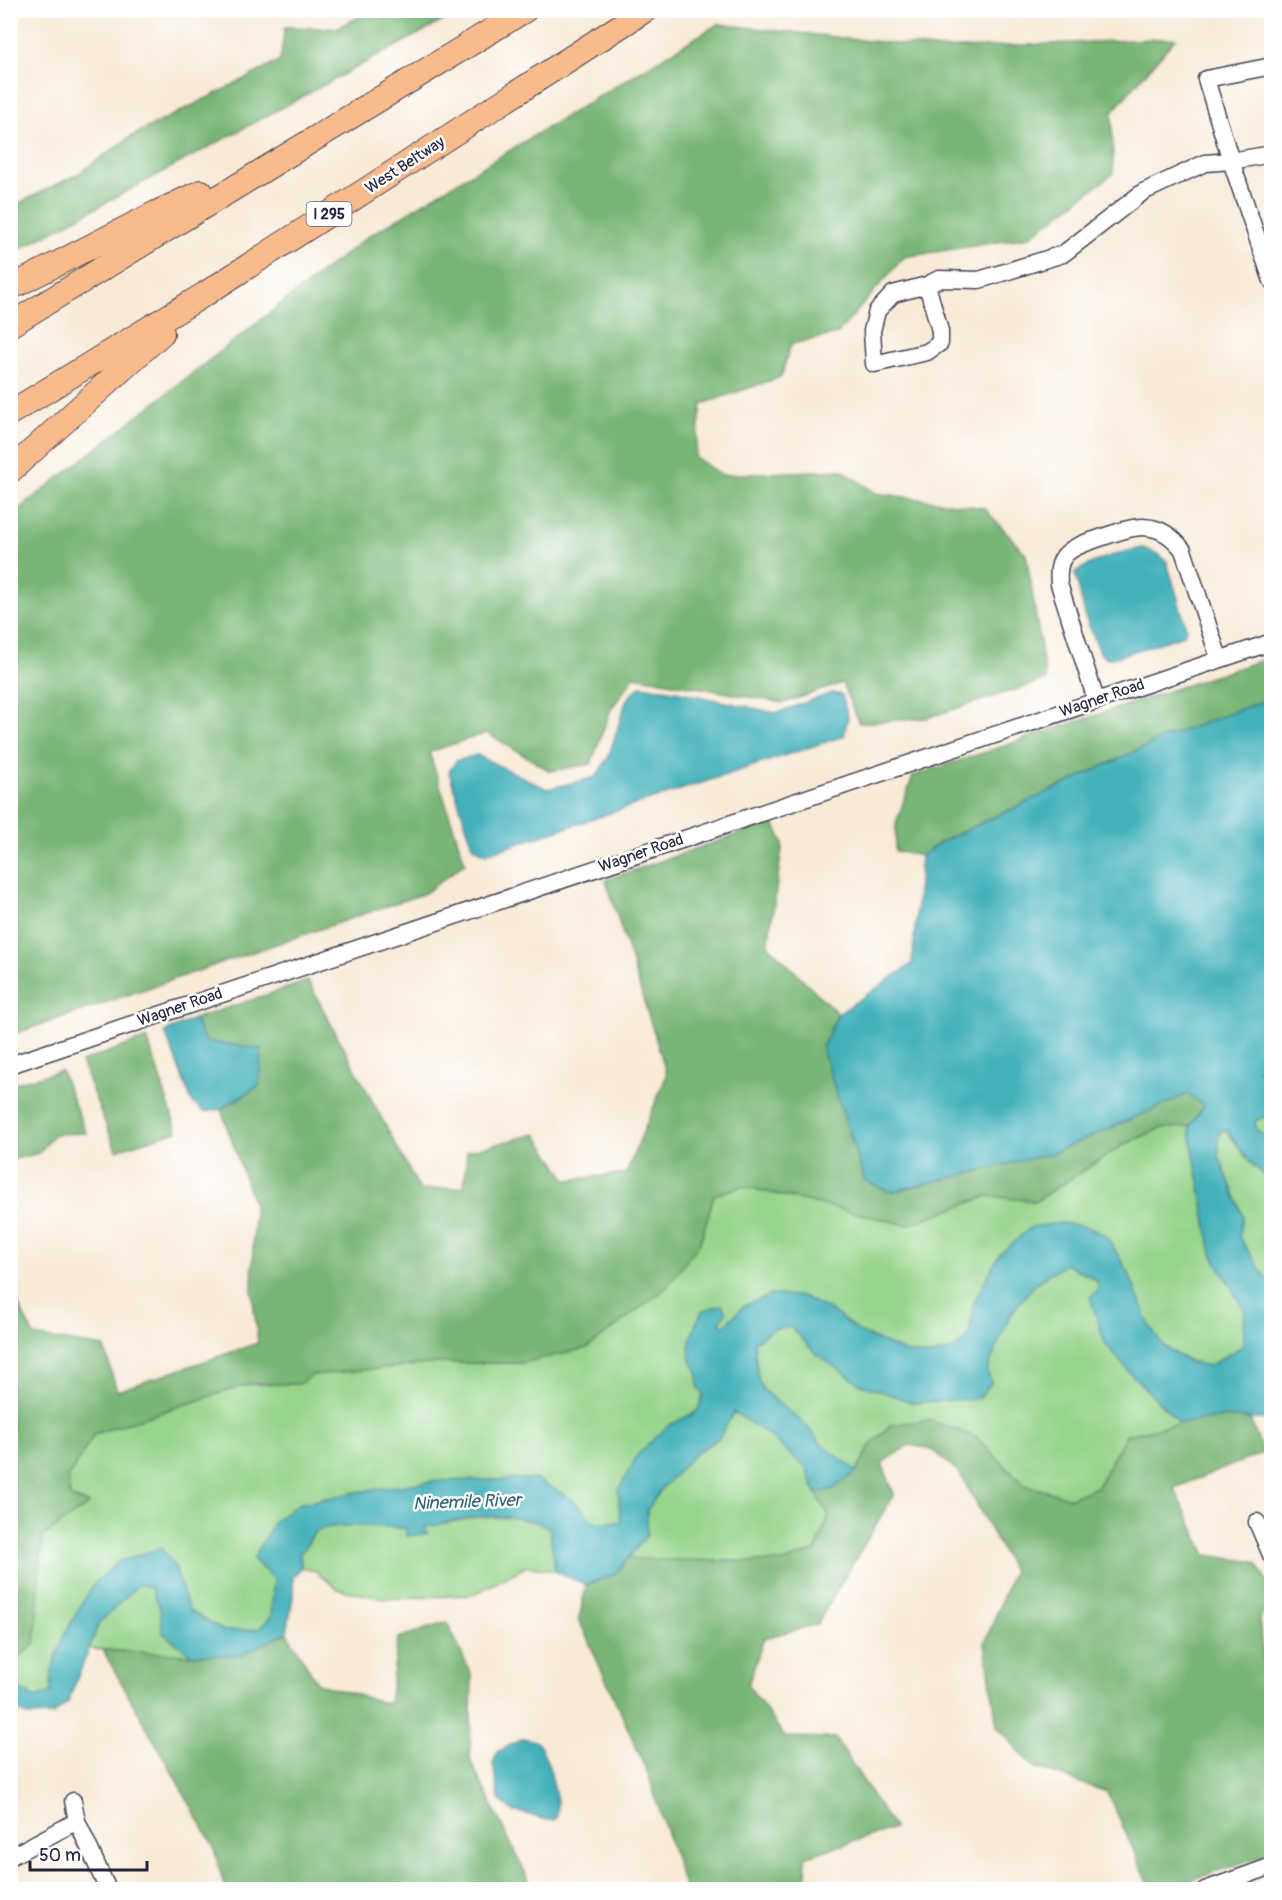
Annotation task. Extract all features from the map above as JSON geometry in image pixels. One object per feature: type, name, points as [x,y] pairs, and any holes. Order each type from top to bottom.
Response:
[{"type":"highway","points":[[10,325],[525,10]]},
{"type":"highway","name":"West Beltway","points":[[10,413],[205,294],[645,10]]},
{"type":"highway","points":[[10,288],[156,213],[303,144]]},
{"type":"highway","points":[[10,471],[205,294]]},
{"type":"street","points":[[1272,66],[1206,79],[1272,281]]},
{"type":"street","points":[[927,285],[940,331],[940,344],[927,351],[874,364],[872,331],[877,311],[893,294],[927,285],[939,279],[979,280],[1063,254],[1143,192],[1205,163],[1272,154]]},
{"type":"street","points":[[1096,700],[1059,584],[1058,572],[1066,554],[1075,548],[1131,527],[1146,526],[1161,530],[1174,538],[1183,550],[1219,658]]},
{"type":"street","name":"Wagner Road","points":[[10,1065],[1272,642]]},
{"type":"street","points":[[1257,1522],[1272,1557]]},
{"type":"street","points":[[73,1801],[77,1821],[108,1890]]},
{"type":"street","points":[[10,1857],[77,1821]]},
{"type":"street","points":[[1205,1890],[1272,1866]]},
{"type":"green space","points":[[372,11],[441,11],[448,18],[11,254],[11,207],[78,174],[132,136],[280,61],[285,27],[336,28]]},
{"type":"green space","points":[[718,24],[942,49],[1176,38],[1112,112],[1113,174],[1029,237],[904,257],[837,334],[791,344],[781,377],[702,404],[695,457],[721,475],[842,470],[876,493],[984,508],[1026,554],[1046,680],[926,718],[859,723],[842,683],[784,703],[634,676],[610,711],[591,764],[550,771],[487,733],[429,752],[465,863],[425,893],[11,1035],[11,515],[367,237]]},
{"type":"green space","points":[[1271,657],[1271,698],[1166,737],[941,842],[921,856],[895,851],[896,823],[913,776]]},
{"type":"green space","points":[[773,822],[783,842],[768,945],[838,1014],[822,1048],[865,1181],[892,1192],[1053,1153],[1188,1094],[1204,1106],[1189,1127],[1161,1128],[1123,1145],[1036,1201],[987,1196],[907,1225],[742,1186],[714,1195],[700,1243],[665,1289],[587,1348],[522,1363],[439,1363],[312,1375],[299,1384],[248,1384],[94,1434],[68,1478],[70,1497],[89,1504],[42,1537],[35,1644],[11,1663],[11,1301],[18,1304],[34,1336],[104,1347],[117,1391],[258,1343],[252,1290],[254,1205],[221,1109],[259,1086],[261,1049],[205,1041],[194,1019],[308,981],[420,1190],[464,1187],[467,1151],[536,1134],[567,1180],[626,1173],[667,1075],[606,880]]},
{"type":"green space","points":[[147,1038],[177,1131],[116,1150],[81,1062]]},
{"type":"green space","points":[[61,1071],[86,1133],[54,1134],[39,1153],[11,1160],[11,1084]]},
{"type":"green space","points":[[1271,1117],[1271,1143],[1257,1130],[1255,1121]]},
{"type":"green space","points":[[1189,1127],[1212,1254],[1245,1311],[1243,1346],[1209,1366],[1187,1359],[1170,1350],[1158,1339],[1143,1311],[1130,1277],[1109,1241],[1100,1233],[1078,1225],[1061,1223],[973,1304],[968,1338],[952,1350],[928,1356],[905,1352],[861,1333],[833,1312],[744,1306],[724,1327],[720,1322],[722,1305],[699,1375],[698,1387],[703,1394],[698,1411],[668,1426],[618,1491],[621,1522],[593,1522],[572,1499],[434,1481],[357,1492],[298,1504],[274,1580],[271,1617],[259,1629],[224,1631],[189,1610],[174,1565],[161,1548],[52,1670],[51,1693],[35,1698],[19,1689],[13,1682],[10,1663],[35,1644],[42,1537],[89,1504],[70,1497],[68,1478],[94,1434],[248,1384],[299,1384],[312,1375],[439,1363],[522,1363],[700,1243],[714,1195],[742,1186],[907,1225],[988,1196],[1036,1201],[1123,1145],[1161,1128]]},
{"type":"green space","points":[[1226,1130],[1249,1161],[1271,1182],[1272,1277],[1267,1280],[1239,1237],[1243,1216],[1219,1156],[1219,1132]]},
{"type":"green space","points":[[1065,1264],[1097,1280],[1098,1290],[1130,1373],[1180,1423],[1126,1435],[1097,1487],[1071,1498],[1024,1485],[976,1437],[870,1446],[857,1471],[821,1444],[805,1425],[764,1391],[758,1379],[754,1341],[774,1329],[791,1327],[816,1354],[971,1398],[980,1398],[994,1351],[1016,1307],[1041,1279]]},
{"type":"green space","points":[[734,1412],[766,1433],[806,1468],[829,1516],[816,1550],[784,1562],[628,1559],[647,1535],[647,1510],[663,1487],[696,1453],[719,1438]]},
{"type":"green space","points":[[1224,1417],[1250,1419],[1263,1453],[1174,1488],[1206,1555],[1256,1562],[1271,1589],[1271,1599],[1259,1620],[1272,1740],[1271,1853],[1164,1889],[1151,1889],[1107,1792],[1032,1766],[997,1726],[985,1643],[1013,1571],[959,1472],[929,1448],[909,1445],[882,1463],[894,1494],[817,1624],[764,1638],[748,1685],[785,1737],[835,1738],[894,1828],[805,1857],[808,1889],[685,1889],[647,1771],[579,1620],[586,1585],[614,1575],[628,1559],[784,1562],[816,1550],[829,1516],[816,1493],[831,1490],[857,1471],[870,1446],[890,1425],[928,1420],[976,1437],[1024,1485],[1071,1498],[1097,1487],[1126,1435],[1180,1423]]},
{"type":"green space","points":[[478,1517],[525,1519],[550,1529],[555,1571],[527,1566],[473,1595],[384,1599],[337,1589],[316,1571],[301,1568],[300,1552],[316,1532],[325,1527],[351,1525],[405,1528],[407,1536],[427,1533],[425,1527]]},
{"type":"green space","points":[[139,1584],[151,1588],[160,1608],[163,1633],[192,1655],[89,1649],[99,1623]]},
{"type":"green space","points":[[447,1622],[472,1676],[470,1760],[533,1889],[225,1889],[213,1845],[103,1650],[240,1655],[287,1633],[318,1684],[389,1704],[398,1638]]},
{"type":"water","points":[[1143,548],[1158,554],[1167,562],[1186,627],[1185,633],[1108,658],[1101,654],[1086,619],[1075,573],[1108,557]]},
{"type":"water","points":[[640,686],[675,691],[776,713],[832,693],[842,695],[848,717],[844,736],[486,854],[473,847],[449,772],[456,761],[477,755],[547,789],[596,777],[608,758],[627,699]]},
{"type":"water","name":"Ninemile River","points":[[1271,698],[1272,1063],[1258,1070],[1271,1078],[1272,1117],[1264,1117],[1255,1121],[1257,1130],[1271,1143],[1271,1182],[1249,1161],[1227,1130],[1219,1132],[1219,1156],[1243,1216],[1239,1237],[1267,1280],[1271,1277],[1271,1420],[1224,1417],[1180,1423],[1130,1373],[1105,1343],[1090,1297],[1098,1290],[1097,1280],[1066,1264],[1038,1281],[1011,1313],[987,1370],[991,1383],[980,1398],[914,1403],[860,1384],[816,1354],[791,1327],[774,1329],[754,1342],[758,1379],[764,1391],[806,1425],[821,1444],[857,1471],[831,1490],[816,1493],[806,1468],[766,1433],[734,1412],[719,1438],[696,1453],[663,1487],[647,1510],[647,1535],[614,1575],[586,1585],[555,1571],[550,1529],[526,1520],[494,1516],[477,1517],[425,1527],[427,1534],[407,1536],[405,1528],[330,1527],[313,1534],[300,1552],[301,1568],[293,1577],[293,1596],[287,1633],[240,1655],[192,1655],[163,1633],[160,1608],[151,1588],[139,1584],[99,1623],[68,1702],[53,1715],[27,1716],[11,1705],[11,1677],[15,1688],[35,1698],[51,1693],[52,1670],[63,1636],[93,1585],[118,1562],[161,1548],[174,1565],[189,1610],[224,1631],[259,1629],[271,1617],[274,1580],[253,1559],[275,1520],[298,1504],[357,1492],[434,1481],[535,1479],[572,1499],[593,1522],[621,1522],[618,1491],[638,1454],[668,1426],[698,1411],[703,1395],[698,1387],[698,1375],[691,1360],[689,1348],[703,1310],[722,1305],[726,1312],[720,1322],[724,1326],[744,1306],[770,1295],[802,1296],[833,1312],[861,1333],[905,1352],[928,1356],[952,1350],[968,1338],[973,1304],[999,1255],[1031,1227],[1061,1223],[1084,1226],[1106,1236],[1129,1273],[1149,1325],[1164,1347],[1189,1362],[1209,1366],[1243,1346],[1245,1311],[1212,1254],[1189,1127],[1204,1106],[1188,1094],[1053,1153],[891,1192],[865,1181],[822,1048],[838,1014],[912,964],[921,856],[941,842],[1166,737]]},
{"type":"water","points":[[194,1019],[205,1041],[261,1049],[259,1086],[221,1109],[204,1112],[192,1102],[165,1032]]},
{"type":"water","points":[[522,1739],[535,1742],[542,1751],[555,1793],[556,1819],[513,1812],[499,1799],[493,1764],[497,1752]]}]
